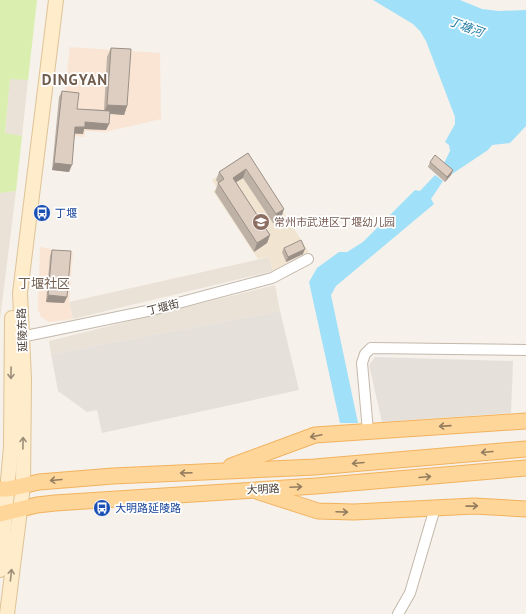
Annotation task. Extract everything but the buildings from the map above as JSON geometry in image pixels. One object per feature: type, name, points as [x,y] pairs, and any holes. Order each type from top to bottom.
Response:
[{"type":"main road","name":"延陵东路","points":[[0,570],[9,512],[10,488],[24,379],[17,338],[15,265],[49,0]]},
{"type":"main road","name":"延陵东路","points":[[17,338],[20,293],[56,0]]},
{"type":"main road","points":[[217,472],[315,436],[368,431],[526,421]]},
{"type":"main road","name":"大明路","points":[[10,488],[39,482],[113,476],[315,467],[526,449]]},
{"type":"main road","name":"大明路","points":[[9,512],[37,505],[55,503],[250,490],[526,468]]},
{"type":"main road","points":[[250,490],[318,511],[354,512],[474,506],[526,509]]},
{"type":"main road","name":"延陵东路","points":[[7,614],[14,543],[9,512]]},
{"type":"street","name":"丁堰街","points":[[17,338],[152,310],[272,278],[308,259]]},
{"type":"street","points":[[368,431],[362,364],[365,354],[371,348],[526,350]]},
{"type":"street","points":[[398,614],[410,593],[435,508]]},
{"type":"shaded area","points":[[70,47],[160,53],[161,119],[105,132],[85,131],[85,137],[73,136],[64,98]]},
{"type":"shaded area","points":[[10,78],[28,80],[22,136],[5,134]]},
{"type":"shaded area","name":"常州市武进区丁堰幼儿园","points":[[247,156],[309,252],[273,271],[269,257],[258,259],[213,191],[217,188],[212,180]]},
{"type":"shaded area","points":[[16,191],[0,320],[0,193]]},
{"type":"shaded area","points":[[40,247],[73,253],[69,302],[73,319],[49,322],[41,317],[38,309]]},
{"type":"shaded area","points":[[269,257],[273,271],[73,319],[69,302]]},
{"type":"shaded area","points":[[275,285],[280,311],[51,354],[49,341]]},
{"type":"shaded area","points":[[280,311],[299,390],[102,433],[97,410],[87,412],[58,391],[51,354]]},
{"type":"shaded area","points":[[375,357],[513,361],[511,413],[382,422],[369,365]]},
{"type":"green space","points":[[0,0],[37,0],[28,80],[10,79],[5,133],[22,136],[16,191],[0,193]]},
{"type":"water","name":"丁塘河","points":[[373,0],[460,0],[482,9],[499,11],[526,10],[526,126],[510,143],[492,145],[488,150],[452,174],[443,165],[450,151],[449,145],[445,142],[455,124],[455,117],[426,41],[420,31],[413,24]]},
{"type":"water","points":[[435,175],[443,181],[431,199],[434,204],[336,286],[331,295],[358,423],[340,423],[309,282],[317,268],[339,252],[347,252],[363,242],[415,190],[420,191]]},
{"type":"place","name":"丁堰","points":[[42,213]]},
{"type":"place","name":"常州市武进区丁堰幼儿园","points":[[261,222]]},
{"type":"place","name":"大明路延陵路","points":[[102,508]]},
{"type":"district","name":"DINGYAN","points":[[75,80]]},
{"type":"district","name":"丁堰社区","points":[[44,283]]}]
